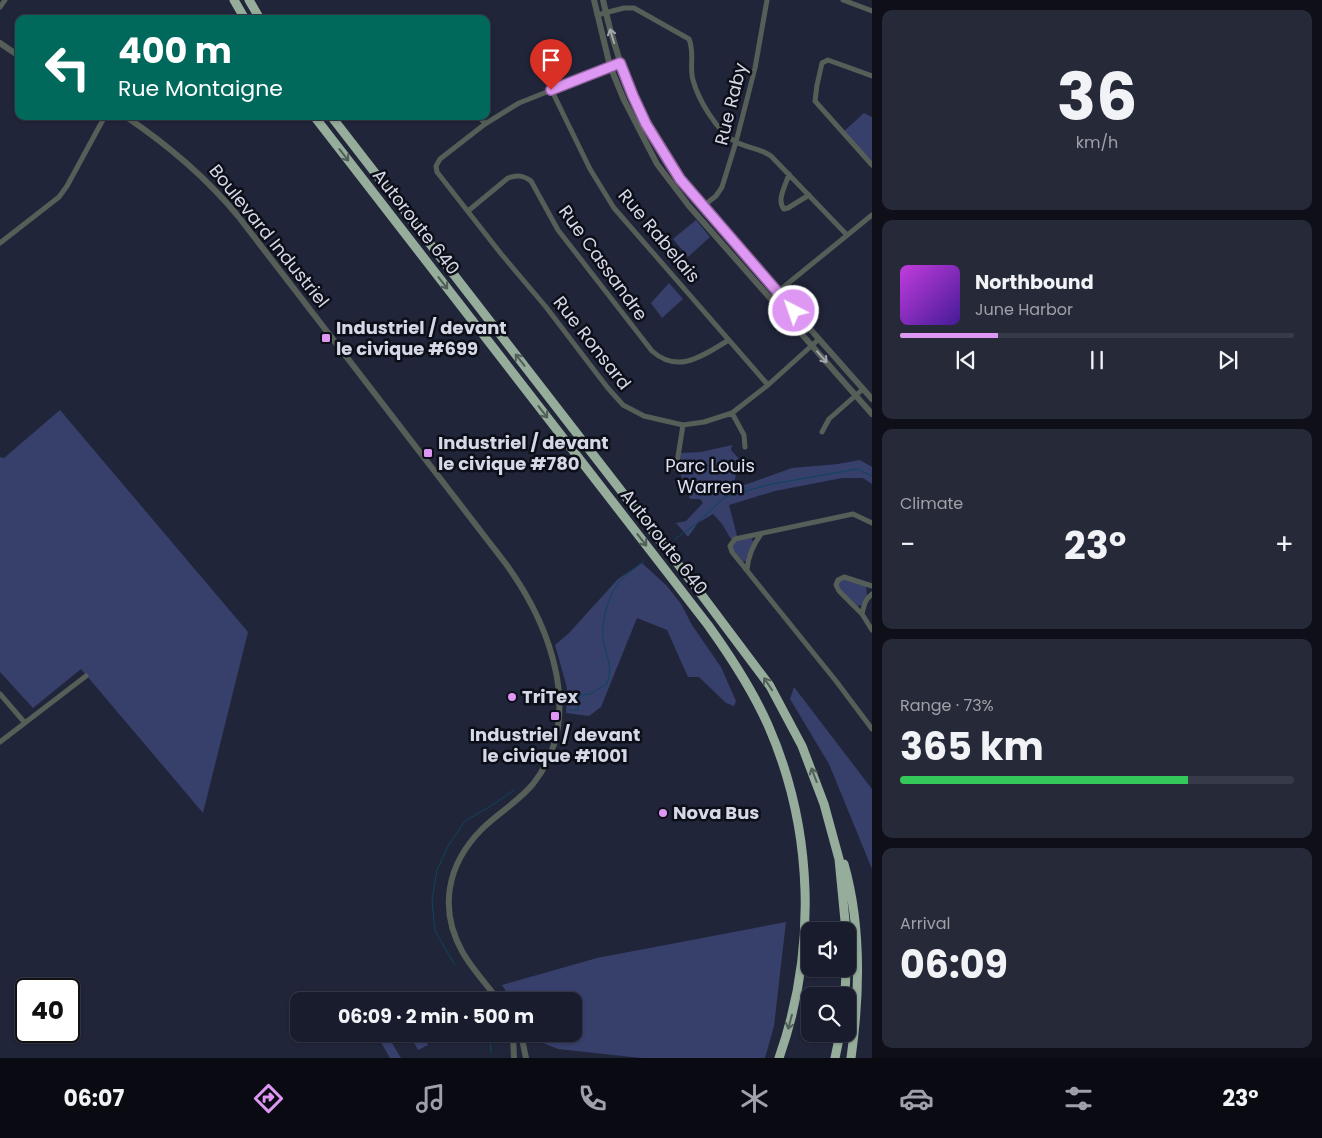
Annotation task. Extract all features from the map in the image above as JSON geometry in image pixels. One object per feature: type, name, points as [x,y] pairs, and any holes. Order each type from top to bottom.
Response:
[{"type":"highway","points":[[234,0],[243,15]]},
{"type":"highway","points":[[249,0],[258,15]]},
{"type":"highway","name":"Autoroute 640","points":[[317,120],[708,625],[735,664],[764,716],[785,770],[800,832],[805,897],[803,953],[796,997],[779,1058]]},
{"type":"highway","name":"Autoroute 640","points":[[334,120],[765,679],[806,753],[815,776],[830,821],[846,888],[849,913],[848,922]]},
{"type":"highway","points":[[849,913],[857,950],[858,994],[851,1058]]},
{"type":"highway","points":[[835,1058],[838,1042]]},
{"type":"street","points":[[0,7],[5,0]]},
{"type":"street","points":[[594,0],[610,66],[624,100],[657,164],[689,206],[872,414]]},
{"type":"street","points":[[603,0],[620,63],[633,96],[655,140],[680,179],[702,207],[872,400]]},
{"type":"street","name":"Rue Raby","points":[[702,207],[716,196],[722,188],[755,68],[767,0]]},
{"type":"street","points":[[842,0],[872,11]]},
{"type":"street","points":[[597,15],[624,8],[634,8],[689,39],[693,48],[691,73],[694,86],[715,124],[723,133],[736,142],[765,151],[847,235]]},
{"type":"street","points":[[0,43],[15,53]]},
{"type":"street","points":[[872,76],[828,60],[822,63],[815,101],[872,165]]},
{"type":"street","points":[[482,120],[485,124],[519,103],[620,63]]},
{"type":"street","name":"Rue Rabelais","points":[[551,90],[590,169],[614,208],[768,385]]},
{"type":"street","points":[[0,243],[59,197],[68,186],[103,120]]},
{"type":"street","name":"Boulevard Industriel","points":[[131,120],[191,165],[234,211],[506,564],[526,595],[542,628],[554,663],[559,692],[559,716],[552,749],[542,770],[527,790],[483,828],[466,848],[454,869],[450,887],[450,913],[456,939],[466,957],[492,992]]},
{"type":"street","name":"Rue Ronsard","points":[[485,124],[440,159],[436,166],[437,172],[546,307],[606,388],[624,404],[644,416],[683,425],[704,422],[732,413],[768,385],[819,339]]},
{"type":"street","points":[[789,174],[780,201],[782,207],[784,209],[788,208],[809,195]]},
{"type":"street","name":"Rue Cassandre","points":[[468,211],[508,178],[516,175],[524,176],[531,181],[558,230],[659,358],[669,362],[696,360],[729,340]]},
{"type":"street","points":[[770,298],[872,215]]},
{"type":"street","points":[[822,432],[829,419],[863,389]]},
{"type":"street","points":[[732,413],[744,435],[745,447]]},
{"type":"street","points":[[676,469],[683,425]]},
{"type":"street","points":[[872,523],[853,514],[735,539],[730,546],[732,552],[872,729]]},
{"type":"street","points":[[747,570],[748,560],[754,544],[761,533]]},
{"type":"street","points":[[872,586],[844,577],[838,580],[836,585],[862,614],[872,630]]},
{"type":"street","points":[[862,614],[867,598],[872,594]]},
{"type":"street","points":[[0,742],[86,676]]},
{"type":"street","points":[[0,694],[25,723]]},
{"type":"street","points":[[513,1042],[514,1058]]},
{"type":"street","points":[[523,1042],[526,1058]]},
{"type":"green space","points":[[864,113],[872,117],[872,165],[843,132]]},
{"type":"green space","points":[[696,220],[710,237],[688,257],[673,239]]},
{"type":"green space","points":[[669,283],[683,299],[662,318],[651,303]]},
{"type":"green space","points":[[60,410],[248,632],[203,813],[81,669],[33,708],[0,672],[0,457],[4,458]]},
{"type":"green space","name":"Parc Louis Warren","points":[[732,445],[731,450],[739,459],[733,489],[792,468],[860,460],[872,467],[872,484],[863,478],[842,478],[775,491],[729,505],[737,536],[734,539],[731,539],[713,514],[698,523],[688,537],[676,523],[686,521],[703,503],[700,499],[690,499],[678,468],[681,453],[701,452]]},
{"type":"green space","points":[[751,537],[754,544],[748,560],[743,562],[730,546],[735,539]]},
{"type":"green space","points":[[642,563],[667,586],[681,604],[692,625],[721,667],[736,701],[734,706],[726,703],[699,677],[688,677],[667,630],[637,618],[601,707],[589,716],[566,713],[567,688],[555,645],[569,633],[618,579]]},
{"type":"green space","points":[[844,577],[866,584],[867,598],[864,605],[854,606],[839,591],[838,580]]},
{"type":"green space","points":[[794,687],[872,789],[872,869],[829,764],[790,699]]},
{"type":"green space","points":[[786,922],[774,1026],[765,1058],[641,1058],[558,1049],[540,1042],[582,1042],[582,992],[506,992],[502,985],[597,958]]},
{"type":"green space","points":[[381,1042],[391,1042],[401,1058],[390,1058]]},
{"type":"green space","points":[[414,1042],[427,1042],[428,1045],[418,1050]]},
{"type":"waterway","points":[[675,539],[696,524],[725,497],[767,485],[857,469],[872,476]]},
{"type":"waterway","points":[[569,710],[578,710],[580,695],[590,694],[607,684],[609,663],[604,643],[603,628],[608,604],[614,590],[621,581],[644,561]]},
{"type":"waterway","points":[[455,965],[435,931],[432,900],[437,870],[448,846],[465,821],[514,790]]},
{"type":"waterway","points":[[490,1042],[491,1053]]},
{"type":"place","name":"Industriel / devant le civique #699","points":[[326,338]]},
{"type":"place","name":"Industriel / devant le civique #780","points":[[428,453]]},
{"type":"place","name":"TriTex","points":[[512,697]]},
{"type":"place","name":"Industriel / devant le civique #1001","points":[[555,716]]},
{"type":"place","name":"Nova Bus","points":[[663,813]]},
{"type":"route","points":[[551,90],[620,63],[646,124],[664,156],[680,179],[702,207],[794,311]]}]
